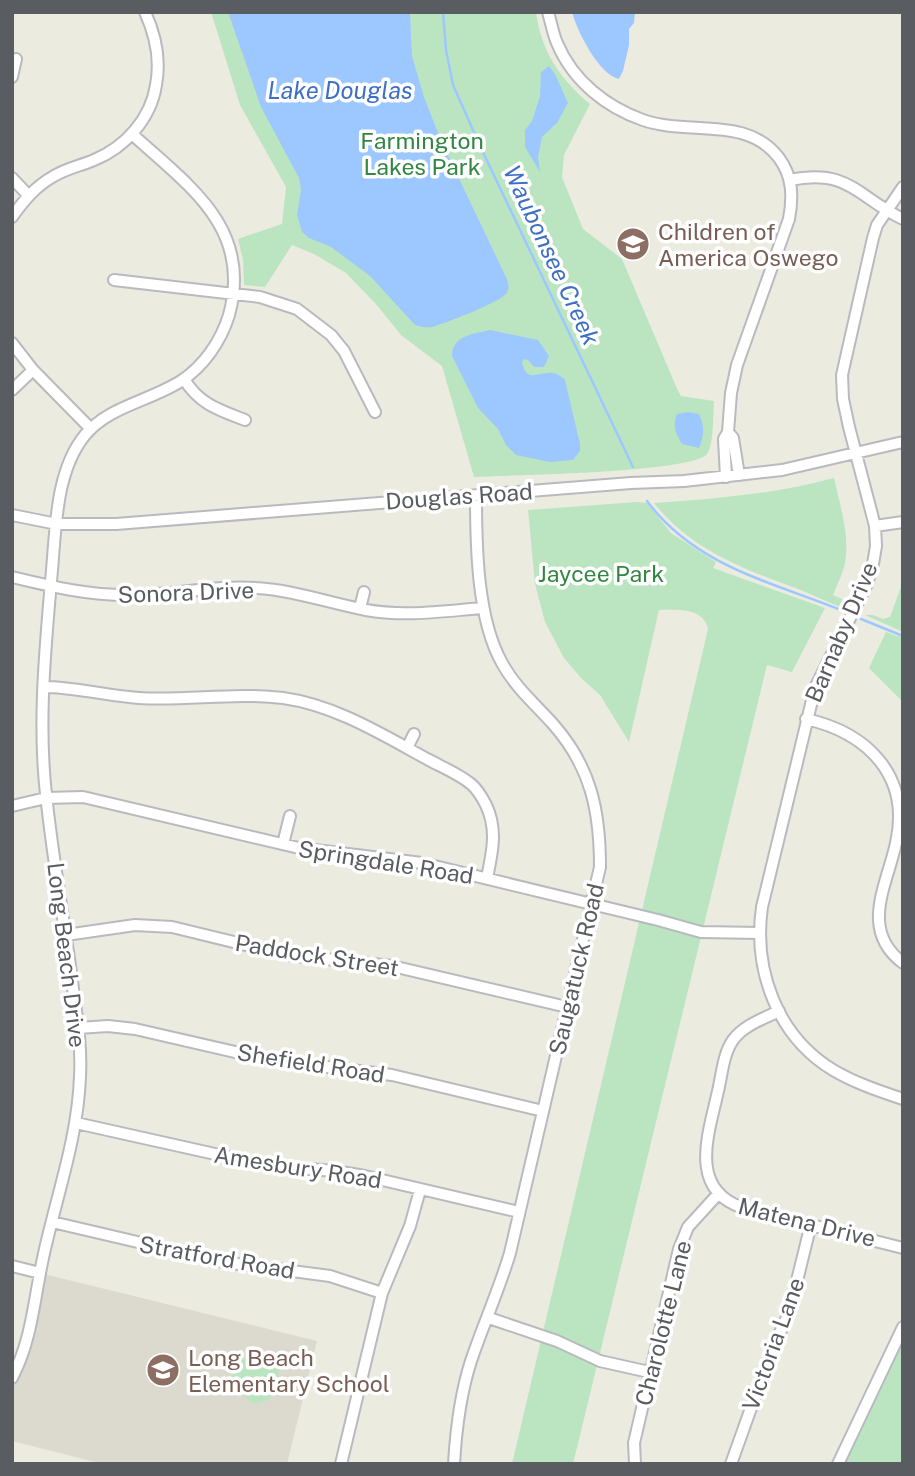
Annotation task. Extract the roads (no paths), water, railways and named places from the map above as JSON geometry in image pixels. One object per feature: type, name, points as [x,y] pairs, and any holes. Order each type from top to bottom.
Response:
[{"type":"street","points":[[12,216],[28,195],[52,177],[95,160],[132,134],[149,110],[155,92],[158,51],[145,12]]},
{"type":"street","points":[[548,12],[557,43],[574,72],[604,101],[621,111],[665,127],[731,130],[749,135],[772,150],[782,162],[790,180],[793,198],[789,219],[737,365],[731,393],[728,432],[724,439],[726,477]]},
{"type":"street","points":[[12,77],[16,59]]},
{"type":"street","points":[[12,343],[33,370],[91,429],[116,411],[184,379],[214,348],[225,330],[234,294],[234,262],[227,238],[215,213],[197,193],[132,134]]},
{"type":"street","points":[[790,180],[806,177],[839,180],[856,187],[903,219]]},
{"type":"street","points":[[12,178],[28,195]]},
{"type":"street","name":"Barnaby Drive","points":[[903,187],[877,225],[843,367],[843,399],[875,526],[873,564],[867,584],[814,688],[762,906],[760,933],[765,977],[779,1011],[797,1038],[821,1062],[848,1078],[903,1100]]},
{"type":"street","points":[[114,280],[234,294],[279,302],[297,309],[331,335],[344,351],[375,412]]},
{"type":"street","points":[[12,390],[33,370]]},
{"type":"street","points":[[184,379],[204,404],[245,420]]},
{"type":"street","name":"Long Beach Drive","points":[[12,1378],[21,1362],[30,1333],[40,1273],[76,1123],[80,1074],[78,1028],[46,798],[42,719],[44,648],[62,483],[68,463],[91,429]]},
{"type":"street","points":[[728,432],[733,438],[739,475]]},
{"type":"street","name":"Douglas Road","points":[[12,515],[57,524],[116,524],[631,482],[652,483],[726,477],[802,467],[903,442]]},
{"type":"street","name":"Saugatuck Road","points":[[454,1464],[457,1422],[464,1385],[502,1283],[600,867],[600,831],[594,796],[583,769],[554,725],[522,693],[503,666],[493,645],[483,608],[476,496]]},
{"type":"street","points":[[875,526],[903,522]]},
{"type":"street","name":"Sonora Drive","points":[[12,577],[98,594],[131,596],[242,587],[262,588],[397,614],[483,608]]},
{"type":"street","points":[[360,608],[364,592]]},
{"type":"street","points":[[44,687],[79,688],[139,698],[250,696],[310,703],[333,711],[471,784],[485,803],[493,822],[494,845],[487,878]]},
{"type":"street","points":[[190,699],[190,713]]},
{"type":"street","points":[[806,719],[849,733],[868,747],[883,764],[892,783],[898,807],[900,843],[883,887],[878,920],[883,939],[894,956],[903,963]]},
{"type":"street","points":[[407,748],[414,734]]},
{"type":"street","name":"Springdale Road","points":[[12,806],[46,798],[71,796],[97,800],[319,852],[396,859],[487,878],[701,932],[760,933]]},
{"type":"street","points":[[283,844],[290,816]]},
{"type":"street","name":"Paddock Street","points":[[66,935],[135,925],[162,926],[287,955],[392,966],[567,1007]]},
{"type":"street","name":"Matena Drive","points":[[779,1011],[740,1033],[727,1054],[705,1158],[709,1177],[726,1200],[743,1208],[903,1248]]},
{"type":"street","name":"Shefield Road","points":[[78,1028],[124,1027],[270,1060],[392,1075],[542,1111]]},
{"type":"street","name":"Amesbury Road","points":[[76,1123],[269,1166],[343,1172],[519,1212]]},
{"type":"street","points":[[341,1464],[382,1293],[406,1237],[420,1189]]},
{"type":"street","name":"Charolotte Lane","points":[[635,1464],[634,1443],[682,1238],[696,1217],[719,1193]]},
{"type":"street","name":"Stratford Road","points":[[52,1223],[223,1262],[328,1276],[382,1293]]},
{"type":"street","name":"Victoria Lane","points":[[731,1464],[771,1352],[789,1313],[811,1224]]},
{"type":"street","points":[[12,1266],[40,1273]]},
{"type":"street","points":[[489,1318],[557,1341],[600,1361],[649,1372]]},
{"type":"street","points":[[838,1464],[903,1327]]},
{"type":"water","name":"Lake Douglas","points":[[228,12],[410,12],[412,56],[424,97],[442,143],[506,277],[509,287],[503,297],[448,322],[432,327],[417,326],[370,276],[331,247],[309,238],[302,232],[297,215],[301,190],[299,178],[261,107]]},
{"type":"water","points":[[572,12],[635,12],[619,79],[611,76],[597,61]]},
{"type":"water","points":[[549,66],[568,103],[557,123],[542,137],[538,157],[540,172],[525,147],[525,130],[532,121],[540,96],[541,72]]},
{"type":"water","points":[[490,330],[538,340],[549,356],[544,367],[534,367],[524,359],[522,362],[525,370],[533,375],[551,373],[565,380],[580,444],[580,451],[573,460],[550,462],[516,455],[506,445],[498,429],[478,408],[452,356],[453,349],[465,337]]},
{"type":"water","points":[[677,414],[699,414],[702,423],[703,435],[699,448],[682,444],[675,430]]},
{"type":"waterway","name":"Waubonsee Creek","points":[[443,12],[446,50],[453,85],[633,467]]},
{"type":"waterway","name":"Waubonsee Creek","points":[[647,501],[666,523],[711,557],[762,581],[843,611]]},
{"type":"waterway","name":"Waubonsee Creek","points":[[861,619],[903,636]]},
{"type":"place","name":"Children of America Oswego","points":[[633,244]]},
{"type":"place","name":"Long Beach Elementary School","points":[[163,1370]]},
{"type":"park label","name":"Farmington Lakes Park","points":[[422,153]]},
{"type":"park label","name":"Jaycee Park","points":[[601,573]]}]
